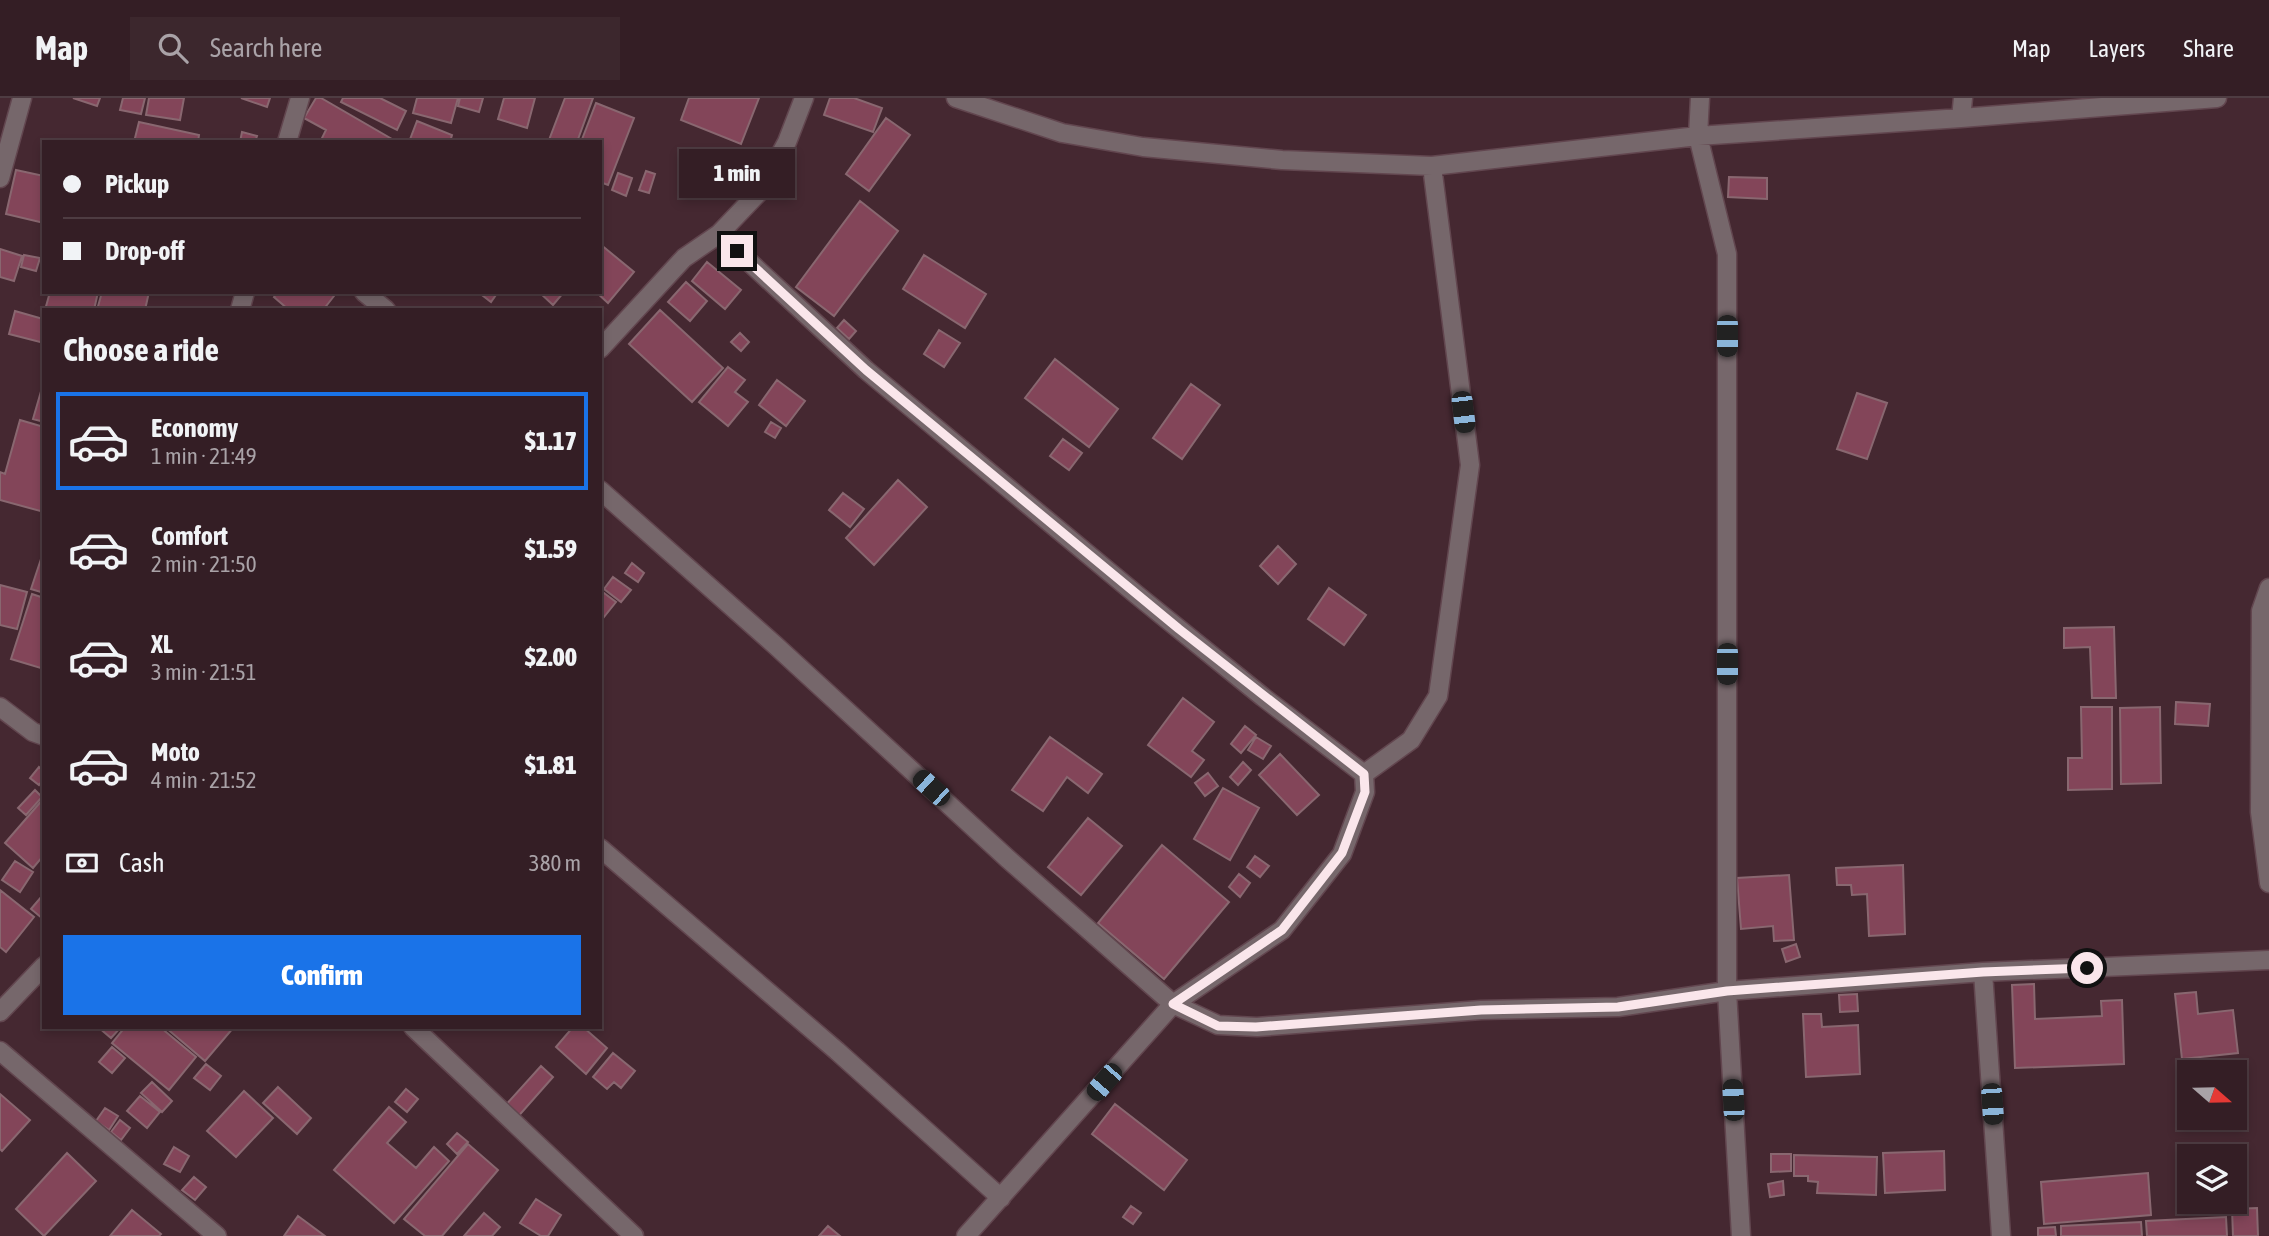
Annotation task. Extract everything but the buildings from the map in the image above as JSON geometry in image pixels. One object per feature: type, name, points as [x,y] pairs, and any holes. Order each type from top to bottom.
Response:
[{"type":"street","points":[[0,178],[22,98]]},
{"type":"street","points":[[288,140],[300,98]]},
{"type":"street","points":[[602,347],[684,258],[719,234],[761,190],[786,142],[804,98]]},
{"type":"street","points":[[956,98],[1062,134],[1143,147],[1282,160],[1432,166],[1698,136],[2217,98]]},
{"type":"street","points":[[1700,98],[1698,136],[1727,254],[1727,991],[1741,1236]]},
{"type":"street","points":[[1961,118],[1964,98]]},
{"type":"street","points":[[1364,774],[1411,740],[1438,696],[1469,465],[1432,166]]},
{"type":"street","points":[[719,234],[866,370],[1179,629],[1364,774],[1365,792],[1342,853],[1282,930],[1173,1004],[966,1236]]},
{"type":"street","points":[[366,294],[384,308]]},
{"type":"street","points":[[602,492],[775,645],[1008,859],[1173,1004],[1218,1026],[1256,1027],[1481,1010],[1618,1007],[1727,991],[1983,972],[2269,960]]},
{"type":"street","points":[[2269,588],[2261,611],[2260,798],[2269,883]]},
{"type":"street","points":[[0,708],[33,732],[42,735]]},
{"type":"street","points":[[602,850],[837,1051],[1001,1198]]},
{"type":"street","points":[[0,1013],[42,968]]},
{"type":"street","points":[[1983,972],[2001,1236]]},
{"type":"street","points":[[415,1029],[634,1236]]},
{"type":"street","points":[[0,1051],[217,1236]]},
{"type":"route","points":[[737,251],[866,370],[1116,578],[1263,697],[1364,774],[1365,792],[1342,853],[1282,930],[1173,1004],[1218,1026],[1308,1025],[1481,1010],[1618,1007],[1727,991],[1983,972],[2087,968]]}]
